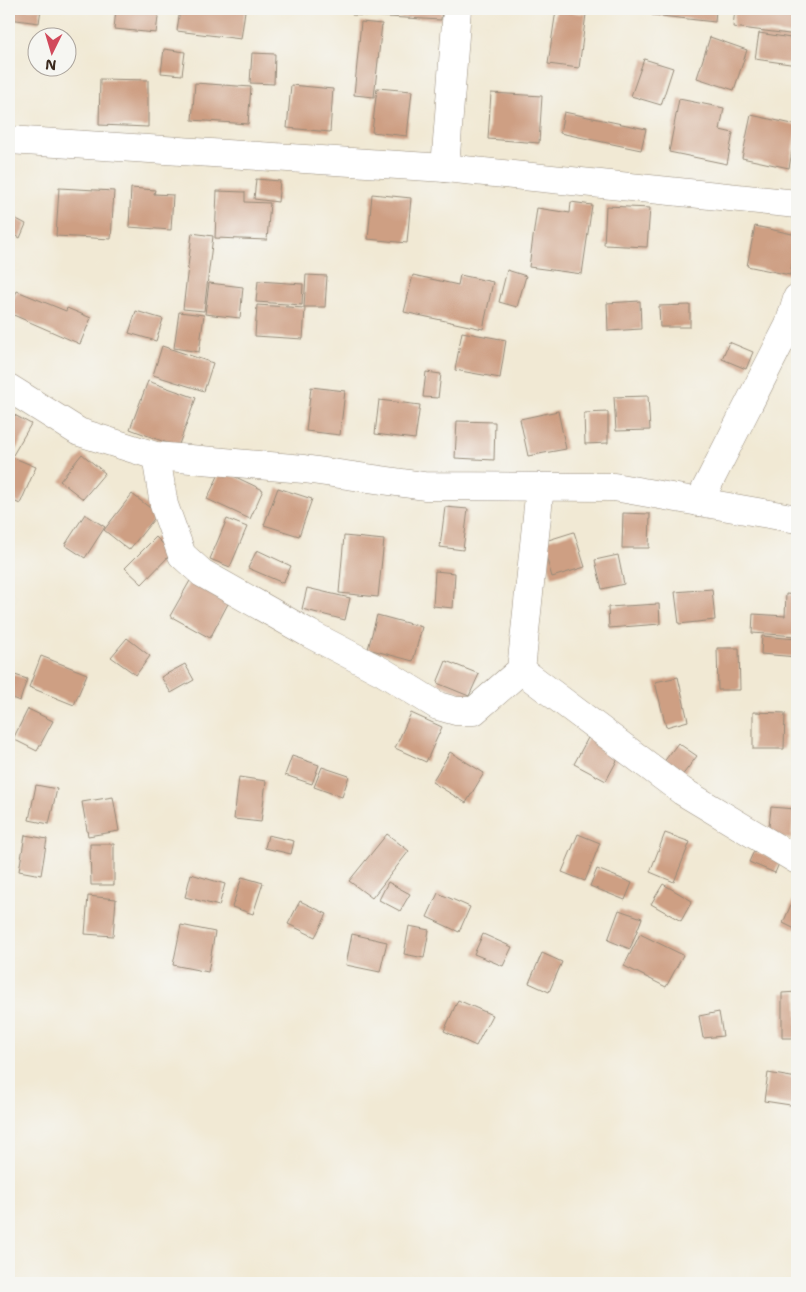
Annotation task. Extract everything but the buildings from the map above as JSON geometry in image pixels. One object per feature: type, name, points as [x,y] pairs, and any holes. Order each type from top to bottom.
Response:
[{"type":"street","points":[[445,168],[457,9]]},
{"type":"street","points":[[9,140],[445,168],[797,204]]},
{"type":"street","points":[[699,502],[789,326],[797,298]]},
{"type":"street","points":[[9,388],[79,432],[156,456],[304,469],[424,486],[614,487],[797,519]]},
{"type":"street","points":[[156,456],[164,505],[182,555],[202,573],[310,634],[384,672],[438,706],[456,711],[474,711],[521,670],[540,487]]},
{"type":"street","points":[[521,670],[682,791],[797,860]]}]
